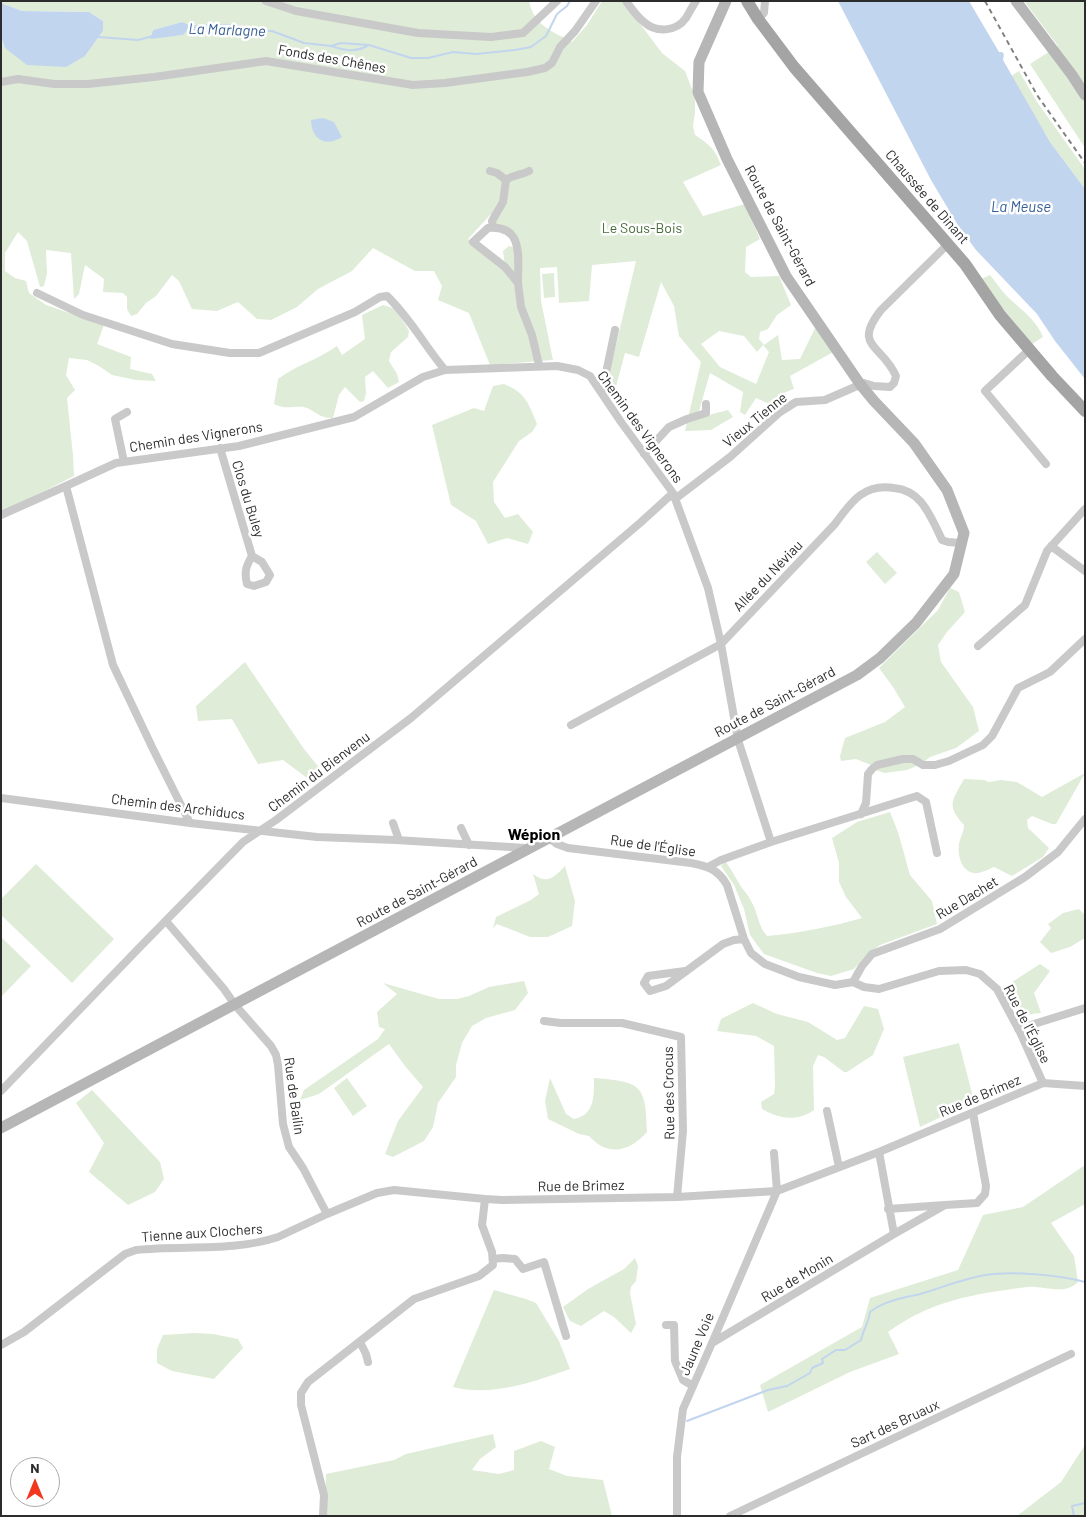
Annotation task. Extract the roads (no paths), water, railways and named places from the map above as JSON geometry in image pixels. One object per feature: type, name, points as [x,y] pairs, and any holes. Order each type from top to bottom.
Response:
[{"type":"main road","name":"Route de Saint-Gérard","points":[[1,1128],[738,740],[857,675],[880,658],[916,623],[954,574],[964,533],[947,490],[914,443],[860,384],[786,276],[726,159],[698,92],[699,62],[726,1]]},
{"type":"main road","name":"Chaussée de Dinant","points":[[747,1],[774,42],[829,109],[965,264],[1000,315],[1085,411]]},
{"type":"main road","points":[[1016,1],[1085,95]]},
{"type":"street","points":[[266,1],[296,11],[418,33],[491,37],[523,33],[557,1]]},
{"type":"street","name":"Fonds des Chênes","points":[[1,82],[18,79],[54,84],[88,84],[154,77],[266,61],[413,85],[527,72],[545,68],[552,63],[560,47],[575,31],[596,1]]},
{"type":"street","points":[[626,1],[644,23],[664,30],[670,30],[685,20],[696,1]]},
{"type":"street","points":[[758,19],[764,13],[764,1]]},
{"type":"street","points":[[490,171],[497,173],[506,180]]},
{"type":"street","points":[[493,227],[492,221],[503,202],[506,180],[513,175],[521,175],[529,171]]},
{"type":"street","points":[[518,283],[505,267],[473,242],[488,228],[503,228],[514,236],[518,248],[518,283],[521,307],[532,335],[539,365]]},
{"type":"street","points":[[860,384],[890,387],[894,383],[896,376],[893,369],[883,355],[869,342],[868,336],[872,322],[880,310],[948,244]]},
{"type":"street","points":[[37,293],[83,315],[164,341],[230,353],[259,352],[355,312],[380,297],[387,296],[400,308],[445,370]]},
{"type":"street","points":[[602,392],[615,330]]},
{"type":"street","points":[[1029,350],[985,391],[1046,464]]},
{"type":"street","name":"Chemin des Vignerons","points":[[1,514],[116,463],[239,446],[354,417],[423,377],[445,370],[539,365],[578,370],[590,376],[674,496],[708,588],[721,644],[738,740],[772,842]]},
{"type":"street","name":"Vieux Tienne","points":[[674,496],[730,457],[780,412],[796,402],[825,400],[860,384]]},
{"type":"street","points":[[644,454],[669,427],[706,413],[706,404]]},
{"type":"street","points":[[124,462],[115,419],[127,412]]},
{"type":"street","name":"Clos du Buley","points":[[220,448],[252,556]]},
{"type":"street","points":[[66,486],[113,665],[190,823]]},
{"type":"street","name":"Allée du Néviau","points":[[570,725],[721,644],[835,524],[852,503],[869,490],[877,487],[892,487],[913,495],[924,506],[942,540],[961,543]]},
{"type":"street","name":"Chemin du Bienvenu","points":[[1,1091],[243,842],[410,718],[674,496]]},
{"type":"street","points":[[978,646],[1025,605],[1047,552],[1085,509]]},
{"type":"street","points":[[1052,546],[1085,570]]},
{"type":"street","points":[[861,814],[866,803],[868,774],[877,765],[903,759],[912,759],[923,765],[935,765],[949,761],[983,745],[992,736],[1018,688],[1050,672],[1085,639]]},
{"type":"street","points":[[708,867],[721,860],[772,842],[917,796],[926,802],[937,853]]},
{"type":"street","name":"Chemin des Archiducs","points":[[1,798],[190,823],[317,837],[399,840],[531,849]]},
{"type":"street","name":"Rue Dachet","points":[[853,982],[862,966],[872,954],[940,929],[1025,877],[1058,852],[1085,819]]},
{"type":"street","points":[[393,824],[399,840]]},
{"type":"street","points":[[461,828],[469,845]]},
{"type":"street","name":"Rue de l'Église","points":[[550,838],[556,844],[568,848],[691,862],[708,867],[718,874],[727,885],[744,939],[755,957],[764,964],[800,977],[835,985],[853,982],[864,987],[878,989],[939,971],[973,971],[984,977],[997,989],[1043,1083]]},
{"type":"street","name":"Rue de Bailin","points":[[166,921],[224,988],[235,1005],[266,1039],[276,1054],[283,1124],[289,1146],[303,1168],[326,1214]]},
{"type":"street","points":[[685,971],[648,976],[644,983],[650,991],[666,986],[724,944],[744,939]]},
{"type":"street","points":[[1018,1029],[1085,1008]]},
{"type":"street","name":"Rue des Crocus","points":[[544,1021],[561,1023],[622,1023],[681,1037],[683,1131],[677,1197]]},
{"type":"street","name":"Rue de Brimez","points":[[485,1199],[677,1197],[777,1191],[879,1152],[1043,1083],[1085,1086]]},
{"type":"street","points":[[827,1111],[839,1167]]},
{"type":"street","points":[[888,1209],[977,1203],[984,1194],[986,1186],[972,1112]]},
{"type":"street","points":[[879,1152],[894,1234]]},
{"type":"street","points":[[774,1153],[777,1191]]},
{"type":"street","name":"Tienne aux Clochers","points":[[1,1345],[24,1332],[125,1254],[147,1249],[246,1244],[266,1241],[358,1200],[377,1193],[394,1190],[485,1199]]},
{"type":"street","name":"Jaune Voie","points":[[677,1516],[677,1457],[683,1409],[777,1191]]},
{"type":"street","points":[[323,1516],[324,1495],[301,1405],[301,1393],[308,1382],[414,1298],[479,1276],[493,1265],[492,1252],[482,1225],[485,1199]]},
{"type":"street","name":"Rue de Monin","points":[[712,1344],[894,1234],[946,1205]]},
{"type":"street","points":[[493,1260],[503,1258],[515,1260],[522,1269],[544,1262],[566,1336]]},
{"type":"street","points":[[666,1325],[674,1325],[675,1360],[683,1380],[693,1386]]},
{"type":"street","points":[[360,1342],[368,1362]]},
{"type":"street","name":"Sart des Bruaux","points":[[730,1516],[1071,1354]]},
{"type":"water","name":"La Meuse","points":[[838,1],[969,1],[999,52],[1004,54],[1003,60],[1050,142],[1085,189],[1085,379],[1055,341],[1037,314],[976,250],[959,227],[931,180]]},
{"type":"water","points":[[1,3],[22,11],[89,12],[103,21],[103,31],[85,56],[66,67],[27,65],[5,48],[1,37]]},
{"type":"water","points":[[182,22],[189,25],[183,35],[150,39],[153,30]]},
{"type":"water","points":[[195,25],[241,25],[249,30],[248,33],[225,31],[212,33],[192,30]]},
{"type":"water","points":[[323,118],[334,122],[342,137],[330,142],[317,137],[311,120]]},
{"type":"waterway","name":"La Marlagne","points":[[246,31],[272,31],[304,43],[331,46],[341,43],[369,45],[411,58],[428,58],[453,52],[476,54],[531,47],[546,36],[557,14],[570,1]]},
{"type":"waterway","name":"La Marlagne","points":[[98,37],[138,40],[153,36]]},
{"type":"waterway","name":"La Marlagne","points":[[331,46],[345,50],[367,46]]},
{"type":"waterway","points":[[687,1421],[768,1390],[787,1386],[810,1373],[812,1368],[823,1363],[822,1359],[836,1350],[845,1350],[861,1340],[870,1312],[887,1303],[986,1275],[1009,1273],[1036,1274],[1085,1282]]},
{"type":"waterway","points":[[1074,1516],[1072,1506],[1085,1503]]},
{"type":"railway","points":[[985,1],[1037,95],[1085,163]]},
{"type":"district","name":"Wépion","points":[[534,835]]},
{"type":"park label","name":"Le Sous-Bois","points":[[642,228]]}]
